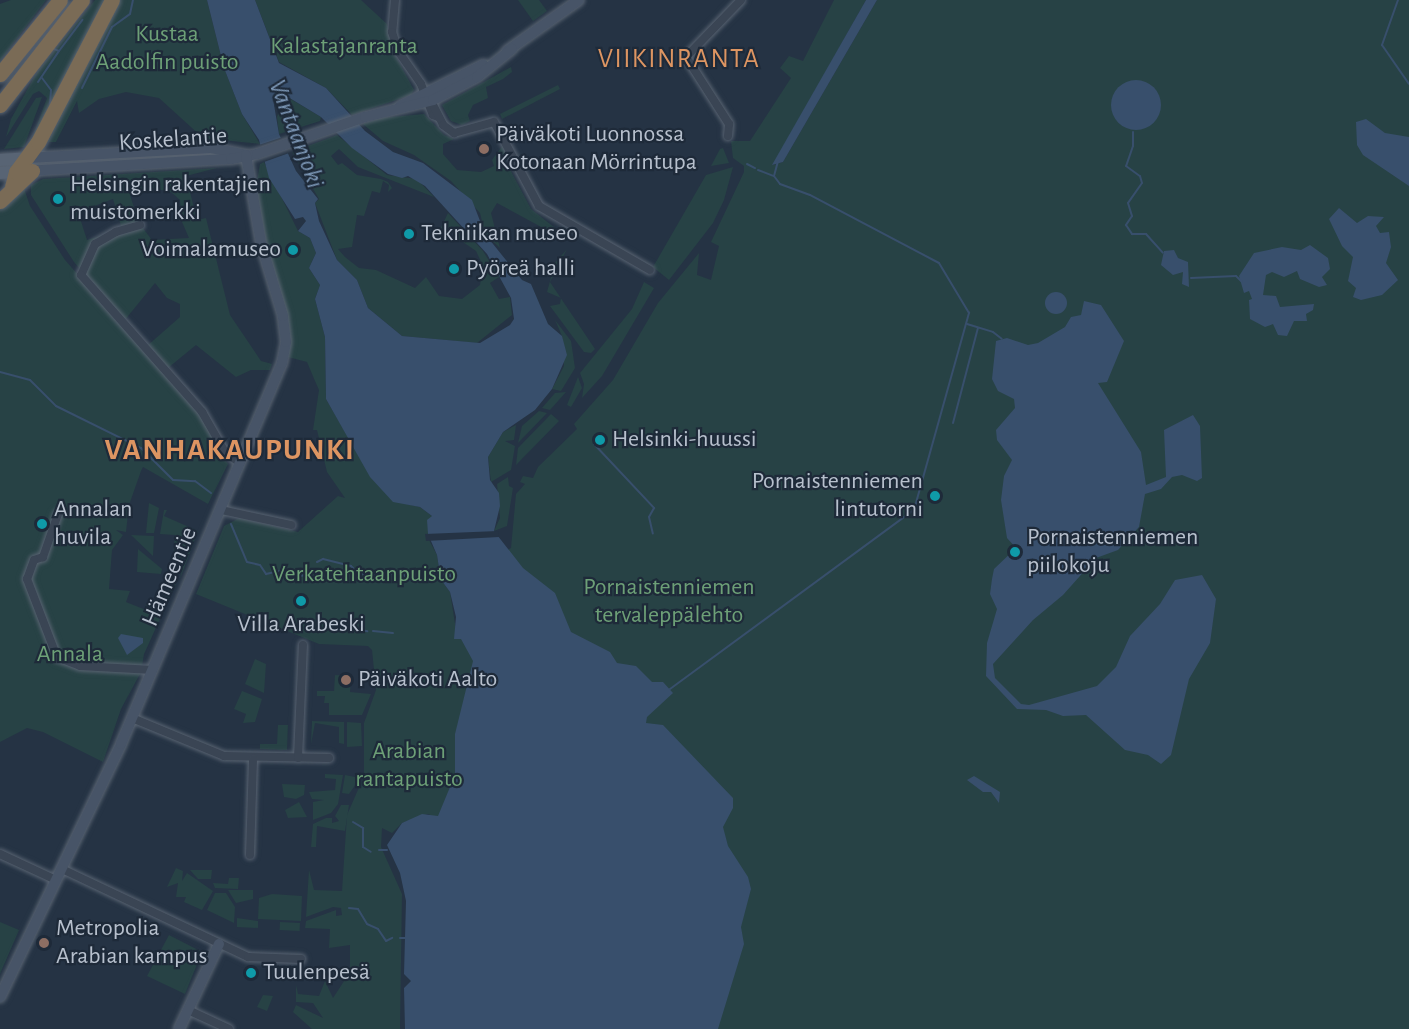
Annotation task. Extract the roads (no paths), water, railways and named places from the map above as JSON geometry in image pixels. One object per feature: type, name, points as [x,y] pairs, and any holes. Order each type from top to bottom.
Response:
[{"type":"highway","points":[[15,56],[51,0]]},
{"type":"highway","points":[[0,74],[60,0]]},
{"type":"highway","points":[[0,105],[82,0]]},
{"type":"highway","points":[[0,201],[112,0]]},
{"type":"main road","points":[[246,155],[428,99],[512,49],[579,0]]},
{"type":"main road","name":"Koskelantie","points":[[0,160],[16,170],[211,148],[246,155]]},
{"type":"main road","name":"Hämeentie","points":[[0,997],[132,718],[277,378],[286,342],[283,316],[259,233],[246,155]]},
{"type":"main road","points":[[179,1029],[219,944]]},
{"type":"street","points":[[395,0],[395,44],[428,99],[433,115],[454,133],[494,122],[539,206],[650,270]]},
{"type":"street","points":[[728,136],[729,124],[686,57],[737,2]]},
{"type":"street","points":[[140,225],[116,232],[95,244],[81,275],[202,412],[231,459],[240,463]]},
{"type":"street","points":[[221,510],[291,525]]},
{"type":"street","points":[[58,514],[43,557],[34,560],[27,579],[57,657],[80,666],[153,670]]},
{"type":"street","points":[[298,758],[303,645]]},
{"type":"street","points":[[132,718],[224,756],[329,758]]},
{"type":"street","points":[[250,855],[253,758]]},
{"type":"street","points":[[0,854],[56,880]]},
{"type":"street","points":[[62,869],[248,957],[301,959]]},
{"type":"street","points":[[188,1010],[229,1029]]},
{"type":"water","points":[[207,0],[255,0],[279,63],[326,88],[365,131],[393,152],[423,163],[472,200],[485,234],[522,280],[531,284],[548,324],[562,336],[567,355],[552,389],[535,410],[503,432],[488,457],[490,480],[499,493],[500,506],[494,531],[523,568],[555,593],[571,632],[610,652],[617,663],[636,666],[652,682],[663,682],[673,693],[647,717],[646,723],[663,725],[733,798],[733,808],[723,827],[728,846],[748,877],[751,889],[741,927],[744,944],[718,1029],[405,1029],[404,988],[411,981],[404,974],[406,901],[400,873],[387,845],[402,823],[422,814],[438,816],[455,775],[455,734],[473,661],[461,639],[454,639],[456,617],[450,592],[436,573],[439,568],[437,555],[428,534],[427,520],[432,516],[420,507],[393,502],[370,477],[326,399],[325,337],[315,299],[320,285],[309,268],[316,253],[310,238],[298,231],[306,221],[303,217],[295,219],[269,178],[259,140],[242,114],[224,68]],"holes":[[[278,91],[321,117],[352,148],[388,174],[402,178],[408,176],[425,186],[487,254],[511,298],[514,319],[510,325],[480,343],[402,336],[368,308],[357,280],[337,260],[319,221],[315,203],[318,199],[296,171],[279,134],[273,99]]]},
{"type":"water","points":[[866,0],[877,0],[783,162],[772,165]]},
{"type":"water","points":[[1136,80],[1145,82],[1156,91],[1161,105],[1159,114],[1150,125],[1136,130],[1127,128],[1116,119],[1111,105],[1113,96],[1122,85]]},
{"type":"water","points":[[1366,119],[1385,133],[1409,137],[1409,186],[1363,155],[1357,145],[1356,122]]},
{"type":"water","points":[[1339,208],[1357,223],[1368,216],[1384,217],[1376,226],[1380,233],[1389,232],[1391,247],[1386,263],[1398,280],[1382,295],[1361,300],[1353,297],[1356,288],[1348,281],[1353,257],[1342,246],[1329,219]]},
{"type":"water","points":[[1310,245],[1328,258],[1330,269],[1322,277],[1327,285],[1319,287],[1300,279],[1297,271],[1284,277],[1272,272],[1266,275],[1263,295],[1276,296],[1280,307],[1314,304],[1313,310],[1306,314],[1307,321],[1294,321],[1287,336],[1278,335],[1273,324],[1265,327],[1250,319],[1249,300],[1252,299],[1249,291],[1244,293],[1239,276],[1254,253],[1282,247],[1301,250]]},
{"type":"water","points":[[1174,250],[1178,258],[1188,262],[1189,287],[1182,284],[1183,272],[1173,275],[1161,265],[1164,251]]},
{"type":"water","points":[[1056,292],[1064,295],[1067,303],[1064,311],[1056,314],[1048,311],[1045,303],[1048,295]]},
{"type":"water","points":[[1084,301],[1101,305],[1124,341],[1107,382],[1098,383],[1141,452],[1146,485],[1166,477],[1164,430],[1193,415],[1200,426],[1202,478],[1197,481],[1182,475],[1172,477],[1161,489],[1145,494],[1139,527],[1118,550],[1096,558],[1063,595],[1033,620],[993,664],[995,678],[1021,704],[1029,705],[1097,686],[1116,667],[1130,636],[1160,604],[1175,580],[1202,575],[1216,599],[1210,643],[1189,679],[1171,755],[1161,764],[1148,755],[1125,750],[1086,715],[1063,716],[1046,710],[1017,709],[986,676],[987,643],[997,609],[990,594],[994,569],[1016,548],[1007,538],[1001,500],[1004,476],[1012,460],[997,440],[996,430],[1015,408],[1014,399],[998,391],[992,379],[996,341],[1007,338],[1028,345],[1038,343],[1065,327],[1071,317],[1081,315]]},
{"type":"water","points":[[121,634],[143,638],[143,643],[127,655],[118,638]]},
{"type":"water","points":[[974,776],[1000,792],[999,803],[991,792],[983,792],[967,780]]},
{"type":"waterway","points":[[82,88],[112,27],[130,14],[133,0]]},
{"type":"waterway","points":[[1398,0],[1382,45],[1409,84]]},
{"type":"waterway","points":[[59,51],[82,20]]},
{"type":"waterway","points":[[38,82],[59,51],[54,49]]},
{"type":"waterway","points":[[42,78],[51,90],[50,105]]},
{"type":"waterway","points":[[1133,132],[1133,146],[1126,166],[1140,176],[1142,183],[1128,203],[1132,216],[1126,225],[1132,234],[1146,234],[1163,253]]},
{"type":"waterway","points":[[670,689],[914,510],[969,313],[939,263],[810,195],[780,184],[774,176],[778,161]]},
{"type":"waterway","points":[[747,164],[755,168]]},
{"type":"waterway","points":[[758,170],[774,176]]},
{"type":"waterway","points":[[1191,278],[1236,276],[1242,282]]},
{"type":"waterway","points":[[967,324],[993,332],[1002,339]]},
{"type":"waterway","points":[[953,423],[978,328]]},
{"type":"waterway","points":[[0,372],[30,380],[56,406],[141,448],[173,480],[195,481],[211,493]]},
{"type":"waterway","points":[[594,444],[654,508],[649,517],[653,534]]},
{"type":"waterway","points":[[231,524],[247,562],[260,565],[266,574],[284,570],[301,576],[311,573]]},
{"type":"waterway","points":[[317,562],[323,559],[351,566],[358,573],[371,575],[402,573],[409,580],[436,573]]},
{"type":"waterway","points":[[335,625],[367,631]]},
{"type":"waterway","points":[[373,631],[393,633]]},
{"type":"waterway","points":[[353,822],[363,828],[363,847],[371,852]]},
{"type":"waterway","points":[[379,850],[387,850]]},
{"type":"waterway","points":[[349,908],[358,909],[367,924],[378,929],[386,941],[392,938]]},
{"type":"waterway","points":[[400,938],[406,938]]},
{"type":"place","name":"Päiväkoti Luonnossa Kotonaan Mörrintupa","points":[[484,149]]},
{"type":"place","name":"Helsingin rakentajien muistomerkki","points":[[58,199]]},
{"type":"place","name":"Tekniikan museo","points":[[409,234]]},
{"type":"place","name":"Voimalamuseo","points":[[293,250]]},
{"type":"place","name":"Pyöreä halli","points":[[454,269]]},
{"type":"place","name":"Helsinki-huussi","points":[[600,440]]},
{"type":"place","name":"Pornaistenniemen lintutorni","points":[[935,496]]},
{"type":"place","name":"Annalan huvila","points":[[42,524]]},
{"type":"place","name":"Pornaistenniemen piilokoju","points":[[1015,552]]},
{"type":"place","name":"Villa Arabeski","points":[[301,601]]},
{"type":"place","name":"Päiväkoti Aalto","points":[[346,680]]},
{"type":"place","name":"Metropolia Arabian kampus","points":[[44,943]]},
{"type":"place","name":"Tuulenpesä","points":[[251,973]]},
{"type":"district","name":"VIIKINRANTA","points":[[679,59]]},
{"type":"district","name":"VANHAKAUPUNKI","points":[[230,450]]},
{"type":"park label","name":"Kalastajanranta","points":[[344,47]]},
{"type":"park label","name":"Kustaa Aadolfin puisto","points":[[167,49]]},
{"type":"park label","name":"Verkatehtaanpuisto","points":[[364,575]]},
{"type":"park label","name":"Pornaistenniemen tervaleppälehto","points":[[669,602]]},
{"type":"park label","name":"Annala","points":[[70,655]]},
{"type":"park label","name":"Arabian rantapuisto","points":[[409,766]]},
{"type":"water label","name":"Vantaanjoki","points":[[296,134]]}]
